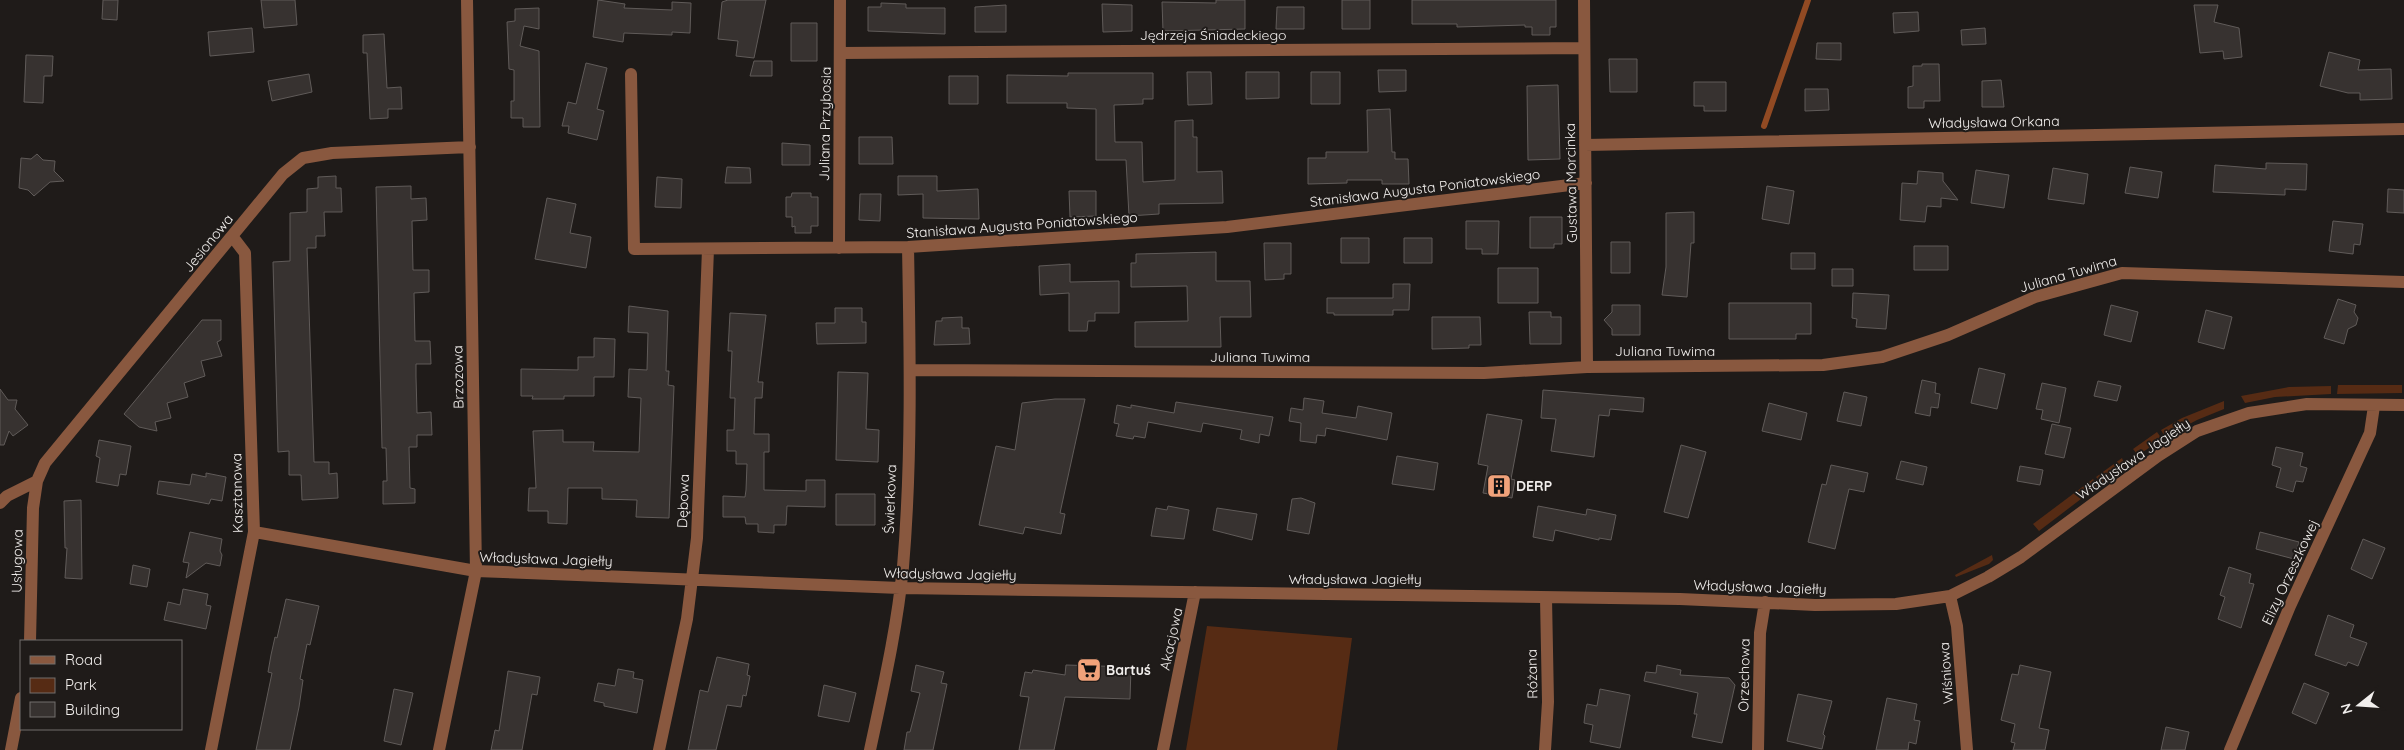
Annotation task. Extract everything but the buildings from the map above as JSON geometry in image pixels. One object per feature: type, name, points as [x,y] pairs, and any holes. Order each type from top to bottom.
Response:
[{"type":"street","name":"Brzozowa","points":[[439,750],[476,572],[467,0]]},
{"type":"street","name":"Juliana Przybosia","points":[[839,248],[840,0]]},
{"type":"street","name":"Gustawa Morcinka","points":[[1584,0],[1588,367]]},
{"type":"street","name":"Jędrzeja Śniadeckiego","points":[[841,53],[1584,48]]},
{"type":"street","name":"Stanisława Augusta Poniatowskiego","points":[[631,74],[634,249],[908,247],[1227,227],[1586,183]]},
{"type":"street","name":"Władysława Orkana","points":[[1585,145],[2404,129]]},
{"type":"street","name":"Jesionowa","points":[[36,481],[46,463],[283,174],[303,158],[332,153],[470,147]]},
{"type":"street","name":"Kasztanowa","points":[[211,750],[254,532],[245,254],[232,236]]},
{"type":"street","name":"Świerkowa","points":[[870,750],[895,628],[900,588],[911,370],[908,247]]},
{"type":"street","name":"Dębowa","points":[[659,750],[687,619],[697,538],[708,249]]},
{"type":"street","name":"Juliana Tuwima","points":[[911,370],[1484,373],[1588,367],[1823,365],[1882,357],[1948,335],[2035,297],[2122,273],[2404,282]]},
{"type":"street","name":"Władysława Jagiełły","points":[[254,532],[476,572],[900,588],[1445,594],[1546,598],[1680,598],[1815,605],[1896,604],[1950,596],[2021,557],[2158,456],[2196,431],[2249,413],[2307,404],[2404,405]]},
{"type":"street","name":"Elizy Orzeszkowej","points":[[2230,750],[2290,606],[2370,433],[2374,406]]},
{"type":"street","points":[[0,503],[7,496],[36,481]]},
{"type":"street","name":"Usługowa","points":[[30,640],[33,508],[36,481]]},
{"type":"street","name":"Akacjowa","points":[[1163,750],[1196,592]]},
{"type":"street","name":"Wiśniowa","points":[[1950,596],[1957,626],[1966,750]]},
{"type":"street","name":"Różana","points":[[1545,750],[1548,702],[1546,598]]},
{"type":"street","name":"Orzechowa","points":[[1758,750],[1760,633],[1765,602]]},
{"type":"street","points":[[11,750],[20,703]]},
{"type":"green space","points":[[2338,385],[2402,385],[2402,393],[2337,394]]},
{"type":"green space","points":[[2331,386],[2331,394],[2275,397],[2245,403],[2241,396],[2289,387]]},
{"type":"green space","points":[[2224,401],[2224,409],[2197,420],[2165,437],[2161,430],[2182,418]]},
{"type":"green space","points":[[2157,432],[2162,439],[2140,454],[2137,454],[2133,449]]},
{"type":"green space","points":[[2122,458],[2125,466],[2101,483],[2096,477]]},
{"type":"green space","points":[[2093,479],[2098,486],[2039,531],[2033,524]]},
{"type":"green space","points":[[1992,555],[1993,560],[1989,564],[1956,577],[1955,575]]},
{"type":"green space","points":[[1207,626],[1352,638],[1337,750],[1186,750]]},
{"type":"waterway","points":[[1764,126],[1808,0]]},
{"type":"place","name":"DERP","points":[[1499,486]]},
{"type":"place","name":"Bartuś","points":[[1089,670]]}]
